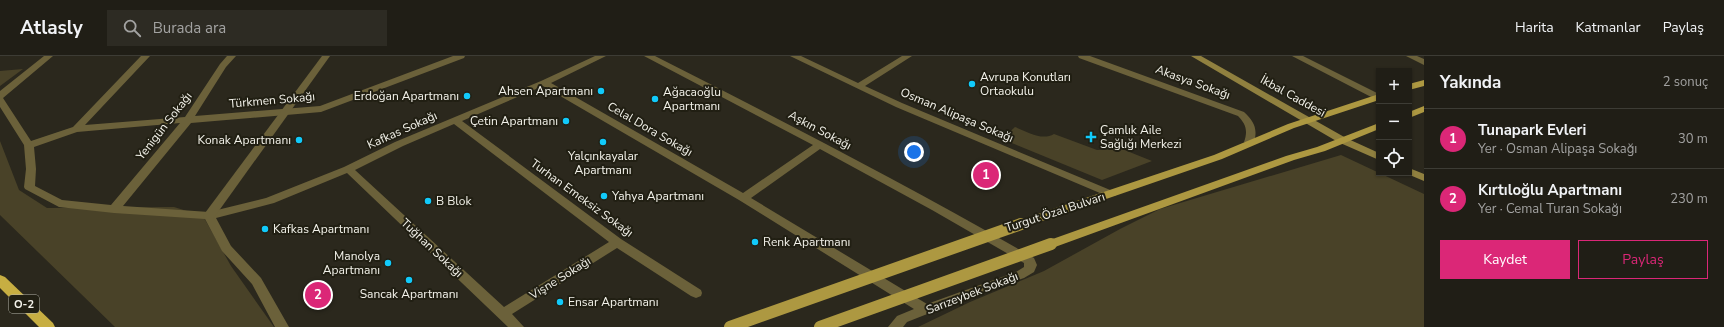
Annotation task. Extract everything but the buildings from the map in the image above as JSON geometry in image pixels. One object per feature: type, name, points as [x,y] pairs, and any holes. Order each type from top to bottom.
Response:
[{"type":"highway","name":"O-2","points":[[0,280],[48,327]]},
{"type":"main road","name":"İkbal Caddesi","points":[[1195,56],[1342,140],[1376,156]]},
{"type":"main road","points":[[1412,86],[1424,83]]},
{"type":"main road","name":"Turgut Özal Bulvarı","points":[[730,327],[1021,224],[1218,157],[1249,142],[1376,98]]},
{"type":"main road","points":[[1412,114],[1424,109]]},
{"type":"main road","points":[[820,327],[1290,158],[1321,149],[1376,127]]},
{"type":"main road","points":[[1412,172],[1424,178]]},
{"type":"street","points":[[0,96],[49,56]]},
{"type":"street","points":[[0,100],[29,145],[76,129],[146,56]]},
{"type":"street","name":"Yenigün Sokağı","points":[[114,209],[188,120],[223,66],[232,56]]},
{"type":"street","points":[[282,327],[257,280],[226,248],[209,216],[326,56]]},
{"type":"street","name":"Türkmen Sokağı","points":[[76,129],[322,109],[461,56]]},
{"type":"street","name":"Kafkas Sokağı","points":[[29,145],[31,169],[29,187],[59,203],[114,209],[209,216],[270,201],[348,169],[399,144],[544,83],[602,56]]},
{"type":"street","name":"Aşkın Sokağı","points":[[648,56],[821,144],[978,230]]},
{"type":"street","name":"Osman Alipaşa Sokağı","points":[[794,56],[899,105],[1111,194]]},
{"type":"street","points":[[859,86],[908,56]]},
{"type":"street","name":"Akasya Sokağı","points":[[1082,56],[1241,114],[1250,122],[1252,129],[1249,142]]},
{"type":"street","points":[[1296,56],[1376,96]]},
{"type":"street","points":[[1410,56],[1424,62]]},
{"type":"street","name":"Celal Dora Sokağı","points":[[544,83],[744,198],[926,310]]},
{"type":"street","name":"Turhan Emeksiz Sokağı","points":[[456,121],[617,242],[696,293]]},
{"type":"street","points":[[744,198],[821,144]]},
{"type":"street","name":"Tuğhan Sokağı","points":[[348,169],[517,327]]},
{"type":"street","name":"Sarızeybek Sokağı","points":[[896,327],[902,319],[1020,275],[1030,269],[1030,261],[978,230]]},
{"type":"street","name":"Vişne Sokağı","points":[[502,314],[617,242]]},
{"type":"shaded area","points":[[23,69],[0,86],[0,71]]},
{"type":"shaded area","points":[[1015,127],[1045,137],[1054,134],[1097,150],[1122,149],[1152,161],[1102,180],[1002,139]]},
{"type":"shaded area","points":[[0,141],[19,190],[47,208],[174,207],[203,216],[231,266],[274,327],[115,327],[0,215]]},
{"type":"shaded area","points":[[1341,155],[1376,171],[1376,176],[1386,176],[1424,194],[1424,327],[918,327],[970,302],[1044,271],[1120,229],[1160,209]]},
{"type":"place","name":"Avrupa Konutları Ortaokulu","points":[[972,84]]},
{"type":"place","name":"Ahsen Apartmanı","points":[[601,91]]},
{"type":"place","name":"Erdoğan Apartmanı","points":[[467,96]]},
{"type":"place","name":"Ağacaoğlu Apartmanı","points":[[655,99]]},
{"type":"place","name":"Çetin Apartmanı","points":[[566,121]]},
{"type":"place","name":"Çamlık Aile Sağlığı Merkezi","points":[[1091,137]]},
{"type":"place","name":"Konak Apartmanı","points":[[299,140]]},
{"type":"place","name":"Yalçınkayalar Apartmanı","points":[[603,142]]},
{"type":"place","name":"Tunapark Evleri","points":[[986,175]]},
{"type":"place","name":"Yahya Apartmanı","points":[[604,196]]},
{"type":"place","name":"B Blok","points":[[428,201]]},
{"type":"place","name":"Kafkas Apartmanı","points":[[265,229]]},
{"type":"place","name":"Renk Apartmanı","points":[[755,242]]},
{"type":"place","name":"Manolya Apartmanı","points":[[388,263]]},
{"type":"place","name":"Sancak Apartmanı","points":[[409,280]]},
{"type":"place","name":"Kırtıloğlu Apartmanı","points":[[318,295]]},
{"type":"place","name":"Ensar Apartmanı","points":[[560,302]]}]
